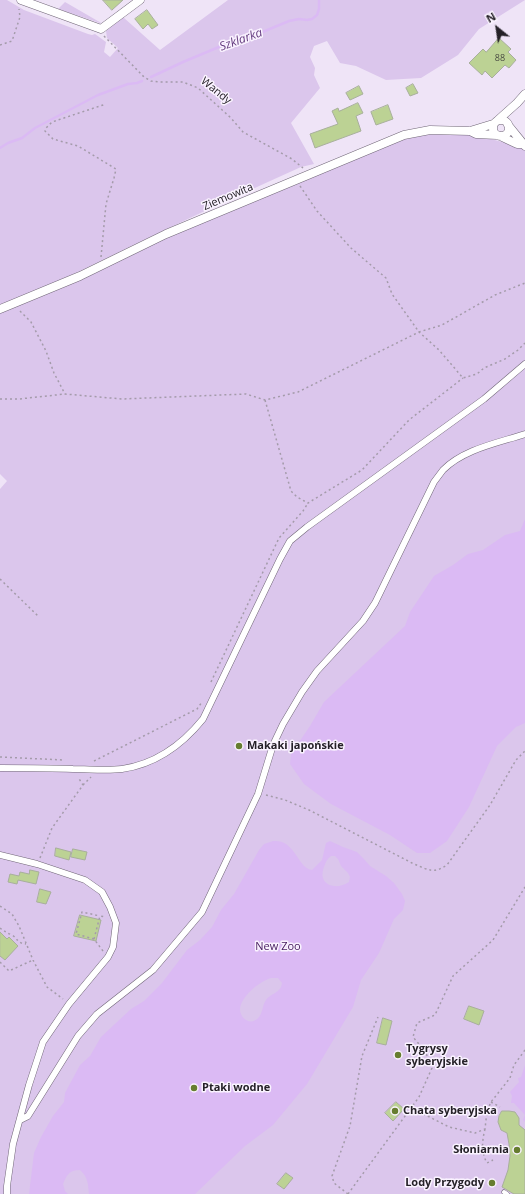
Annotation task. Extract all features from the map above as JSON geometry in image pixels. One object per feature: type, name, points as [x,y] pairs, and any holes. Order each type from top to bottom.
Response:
[{"type":"street","points":[[23,1],[101,29],[140,0]]},
{"type":"street","points":[[517,103],[508,124],[509,130],[507,134],[499,136],[493,130],[496,122],[525,94]]},
{"type":"street","points":[[496,122],[503,120],[508,124]]},
{"type":"street","name":"Ziemowita","points":[[0,309],[80,276],[166,234],[404,135],[430,130],[470,131],[496,122]]},
{"type":"street","name":"Ziemowita","points":[[508,124],[524,145]]},
{"type":"street","name":"Ziemowita","points":[[470,131],[476,134],[499,136],[517,144],[524,145]]},
{"type":"street","points":[[0,768],[101,770],[129,767],[150,761],[178,746],[191,734],[203,719],[290,540],[484,400],[525,364]]},
{"type":"street","points":[[20,1120],[28,1116],[78,1036],[97,1014],[153,970],[202,912],[258,794],[273,745],[283,724],[302,692],[317,671],[363,621],[374,603],[434,482],[443,470],[455,461],[474,451],[525,434]]},
{"type":"street","points":[[0,855],[37,864],[86,880],[102,892],[116,923],[113,947],[108,957],[69,1004],[44,1042],[29,1084],[13,1144],[7,1194]]},
{"type":"path","points":[[0,45],[12,41],[20,17],[19,9],[23,1]]},
{"type":"path","name":"Wandy","points":[[101,29],[105,38],[144,77],[151,81],[183,82],[198,88],[231,118],[243,132],[292,160],[310,174]]},
{"type":"path","points":[[101,266],[102,236],[106,204],[116,169],[78,146],[53,139],[45,131],[52,122],[106,104]]},
{"type":"path","points":[[296,179],[301,190],[317,211],[351,248],[386,278],[392,294],[419,332],[439,350],[464,378]]},
{"type":"path","points":[[0,398],[19,400],[65,394],[122,399],[246,394],[265,400],[298,392],[419,332],[442,325],[495,295],[525,283]]},
{"type":"path","points":[[13,304],[31,322],[65,394]]},
{"type":"path","points":[[209,688],[279,538],[303,511],[308,503],[362,470],[409,420],[464,378],[477,374],[484,368],[505,359],[525,343]]},
{"type":"path","points":[[265,400],[291,491],[297,497],[308,503]]},
{"type":"path","points":[[0,578],[38,616]]},
{"type":"path","points":[[91,762],[197,708],[202,703]]},
{"type":"path","points":[[258,794],[285,800],[309,810],[414,864],[429,870],[438,870],[447,864],[490,805],[516,760],[525,751]]},
{"type":"path","points":[[0,757],[68,761]]},
{"type":"path","points":[[37,864],[52,828],[83,785],[72,769]]},
{"type":"path","points":[[378,1016],[362,1056],[350,1126],[332,1176],[334,1182],[348,1194],[410,1107],[419,1097],[432,1068],[425,1051],[414,1037],[417,1023],[435,1015],[453,976],[493,940],[525,887]]},
{"type":"path","points":[[0,906],[12,914],[19,926],[33,960],[47,987],[69,1004]]},
{"type":"path","points":[[108,957],[94,938],[76,934],[82,912],[115,918]]},
{"type":"path","points":[[94,938],[100,916]]},
{"type":"path","points":[[0,928],[20,943],[26,944]]},
{"type":"path","points":[[0,962],[9,971],[33,960]]},
{"type":"path","points":[[493,1160],[487,1163],[483,1151],[482,1142],[487,1111],[491,1102],[510,1078],[514,1065],[525,1050]]},
{"type":"path","points":[[491,1102],[500,1107]]},
{"type":"path","points":[[410,1107],[449,1127],[475,1133],[485,1129]]},
{"type":"green space","points":[[0,0],[7,0],[24,10],[88,34],[95,34],[106,42],[104,52],[110,57],[118,48],[107,38],[106,31],[123,17],[160,50],[228,0],[525,0],[479,29],[458,55],[421,78],[386,80],[356,66],[340,63],[327,41],[314,46],[310,57],[315,68],[314,75],[320,88],[291,123],[314,164],[301,167],[202,212],[64,278],[0,305]]},
{"type":"green space","points":[[65,2],[103,24],[58,9]]},
{"type":"green space","name":"New Zoo","points":[[426,134],[458,134],[477,136],[525,149],[525,1194],[0,1194],[0,489],[7,481],[0,474],[0,312],[66,286],[168,237],[404,139]]},
{"type":"shaded area","points":[[525,519],[525,723],[516,727],[497,746],[469,807],[447,841],[430,853],[417,853],[390,835],[331,804],[304,784],[290,764],[291,754],[324,702],[405,626],[410,612],[434,576],[468,554],[483,550],[505,535],[520,531]]},
{"type":"shaded area","points":[[273,841],[282,842],[291,849],[304,866],[312,870],[322,860],[326,843],[330,841],[357,852],[370,866],[394,883],[405,901],[403,910],[394,919],[379,953],[361,980],[353,1007],[307,1084],[273,1125],[245,1146],[195,1194],[89,1194],[86,1178],[80,1170],[76,1170],[69,1174],[63,1184],[65,1191],[68,1194],[29,1194],[34,1153],[53,1116],[64,1102],[65,1093],[80,1065],[90,1056],[101,1037],[131,1009],[144,1001],[162,983],[187,950],[200,940],[212,927],[221,910],[234,894],[259,850],[264,844]],"holes":[[[335,856],[338,859],[341,866],[350,877],[349,882],[344,885],[329,885],[323,878],[324,867],[328,858]],[[271,978],[278,978],[282,983],[280,989],[266,1000],[261,1013],[256,1020],[247,1021],[242,1017],[240,1010],[243,1000],[256,986]]]},
{"type":"shaded area","points":[[525,1065],[525,1115],[514,1103],[511,1103],[512,1096],[510,1092],[519,1082],[518,1078],[521,1077]]},
{"type":"building","points":[[103,0],[123,0],[112,10]]},
{"type":"building","points":[[147,10],[158,25],[152,29],[148,24],[143,29],[135,19]]},
{"type":"building","points":[[499,38],[511,49],[508,52],[516,60],[509,68],[505,65],[492,78],[485,71],[482,75],[469,63],[483,49],[486,52]]},
{"type":"building","points":[[413,84],[418,93],[410,96],[406,88]]},
{"type":"building","points":[[359,86],[363,94],[350,100],[346,93]]},
{"type":"building","points":[[358,103],[363,113],[356,116],[361,131],[315,148],[310,134],[338,124],[332,111],[338,108],[339,111]]},
{"type":"building","points":[[388,105],[393,119],[376,125],[371,112]]},
{"type":"building","points":[[56,848],[71,852],[69,860],[55,856]]},
{"type":"building","points":[[73,849],[87,852],[85,860],[71,857]]},
{"type":"building","points":[[30,870],[39,872],[36,884],[18,880],[17,884],[8,882],[10,874],[19,876],[20,872],[29,874]]},
{"type":"building","points":[[40,889],[51,892],[46,904],[37,902]]},
{"type":"building","points":[[80,915],[101,920],[96,941],[74,936]]},
{"type":"building","points":[[0,932],[7,939],[9,937],[18,946],[5,960],[0,956]]},
{"type":"building","points":[[469,1006],[484,1011],[479,1025],[464,1019]]},
{"type":"building","points":[[383,1018],[392,1021],[386,1045],[377,1043]]},
{"type":"building","name":"Chata syberyjska","points":[[396,1102],[404,1109],[393,1121],[385,1113]]},
{"type":"building","name":"Słoniarnia","points":[[502,1111],[515,1112],[519,1118],[519,1125],[525,1130],[525,1194],[514,1194],[502,1187],[508,1170],[510,1156],[507,1133],[501,1130],[498,1122]]},
{"type":"building","points":[[286,1173],[293,1178],[284,1189],[277,1184]]},
{"type":"waterway","name":"Szklarka","points":[[151,77],[226,44],[236,43],[289,21],[312,19],[317,15],[319,0]]},
{"type":"waterway","name":"Szklarka","points":[[0,148],[8,143],[22,138],[35,128],[98,95],[128,84],[142,81]]},
{"type":"place","name":"Makaki japońskie","points":[[239,746]]},
{"type":"place","name":"Tygrysy syberyjskie","points":[[398,1055]]},
{"type":"place","name":"Ptaki wodne","points":[[194,1088]]},
{"type":"place","name":"Chata syberyjska","points":[[395,1111]]},
{"type":"place","name":"Słoniarnia","points":[[517,1150]]},
{"type":"place","name":"Lody Przygody","points":[[492,1183]]}]
